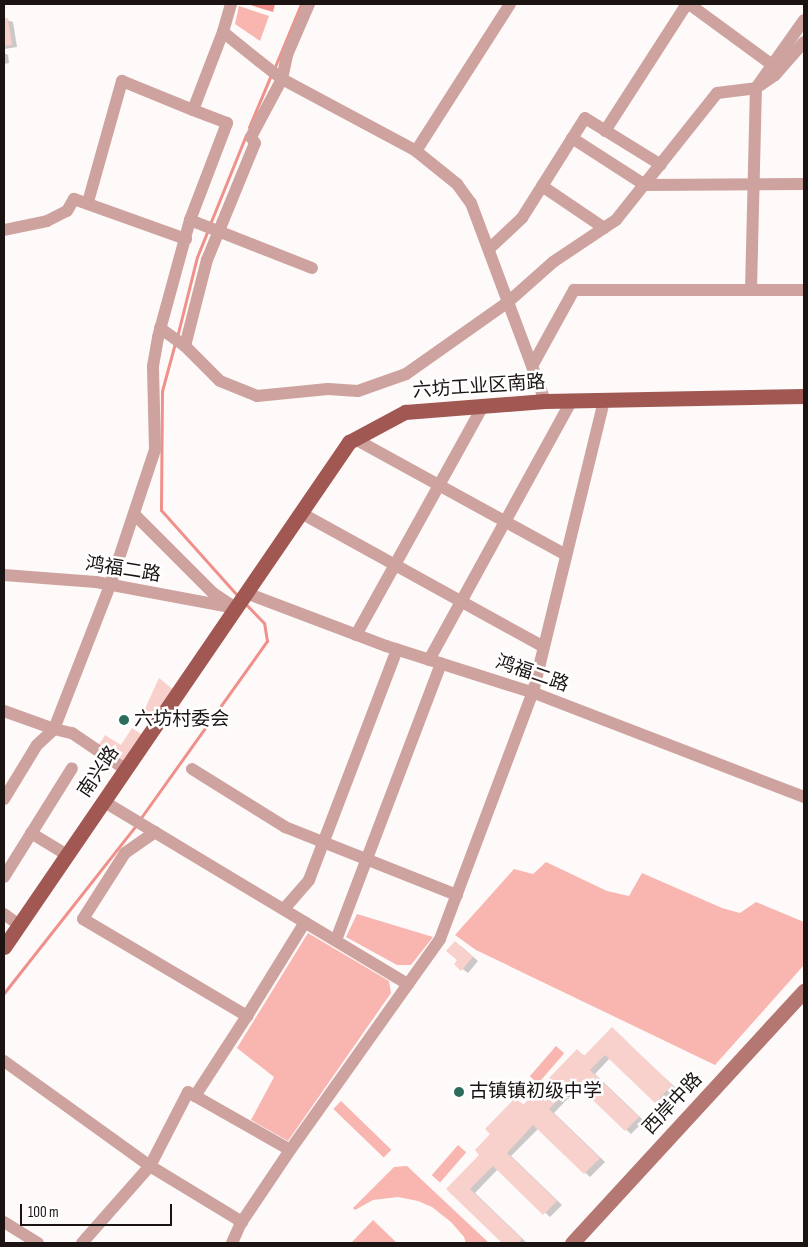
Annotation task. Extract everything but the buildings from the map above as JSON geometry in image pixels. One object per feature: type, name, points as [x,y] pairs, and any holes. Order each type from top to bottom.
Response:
[{"type":"main road","name":"六坊工业区南路","points":[[241,600],[349,442],[405,412],[546,401],[804,396]]},
{"type":"main road","name":"南兴路","points":[[4,947],[241,600]]},
{"type":"street","points":[[193,110],[223,32],[231,4]]},
{"type":"street","points":[[185,346],[207,260],[255,144],[251,137],[282,79],[287,55],[309,4]]},
{"type":"street","points":[[416,151],[510,4]]},
{"type":"street","points":[[605,131],[688,4],[771,64]]},
{"type":"street","points":[[751,290],[752,184],[756,88],[771,64],[804,20]]},
{"type":"street","points":[[223,32],[282,79],[416,151],[457,184],[470,200],[546,401]]},
{"type":"street","points":[[160,328],[185,346],[220,381],[257,396],[328,389],[358,391],[406,374],[508,302],[553,262],[616,220],[717,93],[756,88],[775,75],[804,42]]},
{"type":"street","points":[[4,799],[37,745],[54,729],[110,585],[134,514],[155,450],[153,366],[160,328],[190,220],[227,123],[122,81],[88,202]]},
{"type":"street","points":[[489,249],[522,218],[585,118],[661,165]]},
{"type":"street","points":[[572,138],[645,185],[804,184]]},
{"type":"street","points":[[542,186],[604,228]]},
{"type":"street","points":[[4,230],[47,221],[67,211],[74,198],[186,238]]},
{"type":"street","points":[[190,220],[312,268]]},
{"type":"street","points":[[532,366],[574,290],[804,290]]},
{"type":"street","points":[[336,940],[367,858],[435,661],[461,603],[572,400]]},
{"type":"street","points":[[232,1243],[242,1222],[290,1150],[440,939],[533,692],[604,400]]},
{"type":"street","points":[[356,635],[483,406]]},
{"type":"street","points":[[355,439],[438,487],[566,555]]},
{"type":"street","points":[[301,513],[544,648]]},
{"type":"street","points":[[134,514],[213,593],[241,600]]},
{"type":"street","name":"鸿福二路","points":[[4,575],[241,600],[533,692],[804,797]]},
{"type":"street","points":[[284,909],[309,880],[397,650]]},
{"type":"street","points":[[4,710],[54,729],[72,733],[125,769]]},
{"type":"street","points":[[4,877],[72,768]]},
{"type":"street","points":[[192,769],[285,826],[457,894]]},
{"type":"street","points":[[103,801],[408,984]]},
{"type":"street","points":[[155,832],[125,853],[83,919],[247,1016]]},
{"type":"street","points":[[31,833],[67,855]]},
{"type":"street","points":[[4,914],[19,925]]},
{"type":"street","points":[[195,1096],[305,922]]},
{"type":"street","name":"西岸中路","points":[[572,1243],[804,991]]},
{"type":"street","points":[[4,1061],[150,1166],[242,1222]]},
{"type":"street","points":[[82,1243],[150,1166],[188,1092],[290,1150]]},
{"type":"street","points":[[4,1222],[38,1243]]},
{"type":"shaded area","points":[[247,4],[275,4],[273,12]]},
{"type":"shaded area","points":[[239,6],[269,16],[260,41],[235,24]]},
{"type":"shaded area","points":[[546,862],[607,891],[629,896],[642,873],[722,908],[740,913],[756,902],[804,922],[804,965],[715,1065],[476,950],[455,935],[514,869],[533,874]]},
{"type":"shaded area","points":[[357,914],[433,937],[411,965],[397,965],[346,937]]},
{"type":"shaded area","points":[[308,933],[389,981],[391,993],[288,1141],[251,1120],[274,1077],[237,1048]]},
{"type":"shaded area","points":[[556,1046],[564,1053],[538,1083],[530,1076]]},
{"type":"shaded area","points":[[341,1101],[391,1150],[384,1158],[333,1109]]},
{"type":"shaded area","points":[[458,1145],[466,1152],[440,1182],[432,1175]]},
{"type":"shaded area","points":[[407,1166],[489,1243],[466,1243],[464,1237],[451,1222],[432,1207],[418,1201],[398,1197],[373,1200],[355,1210],[353,1208],[394,1167]]},
{"type":"shaded area","points":[[373,1220],[397,1243],[351,1243]]},
{"type":"waterway","points":[[274,69],[301,4]]},
{"type":"waterway","points":[[249,127],[271,75]]},
{"type":"waterway","points":[[210,224],[246,135]]},
{"type":"waterway","points":[[177,337],[197,257],[208,230]]},
{"type":"waterway","points":[[175,343],[162,391],[161,510],[238,596]]},
{"type":"waterway","points":[[140,819],[267,641],[264,623],[244,602]]},
{"type":"waterway","points":[[4,993],[136,825]]},
{"type":"place","name":"六坊村委会","points":[[124,720]]},
{"type":"place","name":"古镇镇初级中学","points":[[459,1092]]}]
